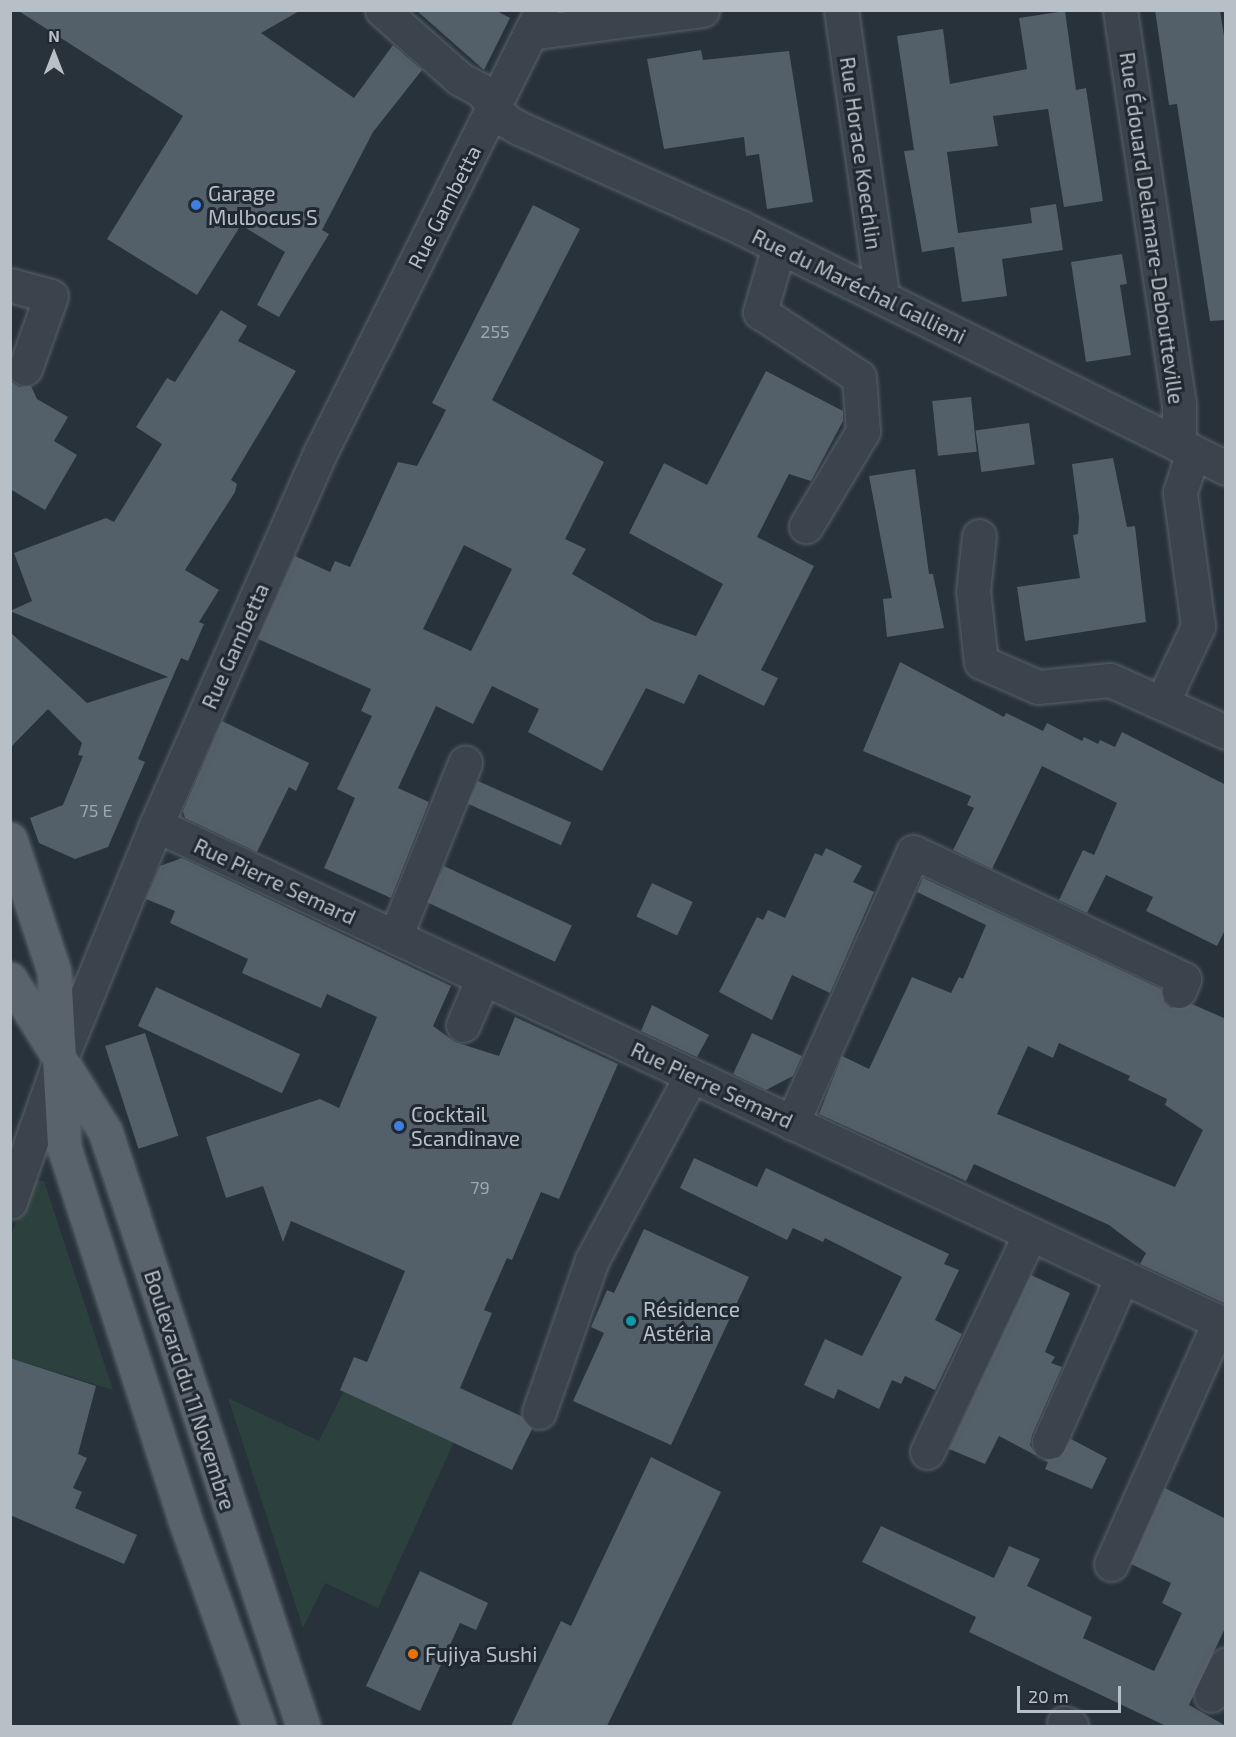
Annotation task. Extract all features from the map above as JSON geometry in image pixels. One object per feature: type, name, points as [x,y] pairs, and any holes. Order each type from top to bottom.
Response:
[{"type":"main road","name":"Boulevard du 11 Novembre","points":[[10,839],[54,971],[64,1147],[184,1517],[259,1726]]},
{"type":"main road","name":"Boulevard du 11 Novembre","points":[[10,980],[59,1063],[105,1131],[303,1726]]},
{"type":"street","name":"Rue du Maréchal Gallieni","points":[[382,10],[519,128],[779,246],[1226,468]]},
{"type":"street","points":[[536,22],[702,10]]},
{"type":"street","name":"Rue Horace Koechlin","points":[[841,10],[882,296]]},
{"type":"street","name":"Rue Édouard Delamare-Deboutteville","points":[[1120,10],[1186,448],[1180,492],[1198,626],[1162,703]]},
{"type":"street","name":"Rue Gambetta","points":[[10,1202],[59,1063],[156,825],[321,451],[536,22]]},
{"type":"street","points":[[779,246],[760,312],[859,377],[863,431],[806,526]]},
{"type":"street","points":[[10,285],[51,296],[25,369]]},
{"type":"street","points":[[979,536],[973,591],[981,662],[1038,687],[1110,680],[1226,732]]},
{"type":"street","points":[[395,937],[465,763]]},
{"type":"street","name":"Rue Pierre Semard","points":[[156,825],[1222,1324]]},
{"type":"street","points":[[792,1123],[913,852],[1184,979],[1179,992]]},
{"type":"street","points":[[463,1025],[483,978]]},
{"type":"street","points":[[539,1412],[592,1260],[691,1076]]},
{"type":"street","points":[[927,1452],[1029,1234]]},
{"type":"street","points":[[1049,1442],[1122,1277]]},
{"type":"street","points":[[1111,1564],[1222,1324]]},
{"type":"street","points":[[1211,1695],[1226,1664]]},
{"type":"green space","points":[[32,1180],[44,1181],[113,1390],[11,1358],[10,1238]]},
{"type":"green space","points":[[344,1391],[454,1442],[378,1608],[325,1583],[303,1628],[228,1398],[319,1441]]},
{"type":"building","points":[[17,10],[301,10],[261,33],[354,98],[393,45],[422,70],[373,132],[322,230],[329,234],[279,317],[257,305],[285,252],[241,225],[197,295],[107,239],[183,116]]},
{"type":"building","points":[[416,10],[495,10],[510,18],[484,70]]},
{"type":"building","points":[[1155,10],[1220,10],[1226,49],[1226,320],[1210,321],[1177,104],[1169,105]]},
{"type":"building","points":[[1065,11],[1076,90],[1086,88],[1103,201],[1064,207],[1048,109],[993,116],[998,146],[947,152],[958,233],[1032,223],[1030,208],[1056,204],[1063,250],[1002,259],[1007,296],[962,302],[954,247],[922,252],[904,151],[914,150],[897,36],[943,29],[950,84],[1027,69],[1019,18]]},
{"type":"building","points":[[701,50],[703,60],[789,51],[813,202],[767,209],[759,154],[746,156],[744,137],[664,149],[647,59]]},
{"type":"building","points":[[533,205],[580,229],[492,400],[604,462],[565,539],[586,549],[572,574],[653,621],[696,636],[723,584],[629,533],[664,463],[707,485],[766,371],[843,411],[843,421],[811,481],[789,474],[757,537],[814,566],[761,670],[778,678],[764,706],[699,674],[684,704],[646,688],[602,771],[528,732],[539,709],[492,686],[473,724],[436,706],[398,788],[429,802],[391,898],[324,868],[355,798],[337,789],[372,716],[361,711],[371,689],[258,639],[295,556],[330,572],[335,561],[350,567],[398,462],[417,466],[446,410],[432,403]],"holes":[[[464,545],[512,569],[471,651],[423,629]]]},
{"type":"building","points":[[1122,254],[1127,284],[1120,285],[1131,355],[1086,362],[1071,262]]},
{"type":"building","points":[[221,310],[247,326],[238,341],[296,371],[231,480],[237,484],[235,492],[185,570],[219,590],[199,622],[204,624],[188,661],[181,658],[161,704],[138,759],[145,762],[108,847],[75,859],[39,843],[30,818],[63,805],[83,756],[78,755],[82,743],[48,709],[10,748],[10,632],[87,703],[168,677],[10,611],[32,601],[14,553],[106,518],[114,522],[162,444],[136,427],[167,378],[175,382]]},
{"type":"building","points":[[10,381],[19,387],[31,386],[37,399],[68,417],[54,441],[77,455],[45,510],[10,489]]},
{"type":"building","points":[[971,397],[977,452],[938,456],[932,401]]},
{"type":"building","points":[[1029,423],[1035,465],[981,472],[976,431]]},
{"type":"building","points":[[1113,458],[1127,527],[1135,526],[1146,622],[1025,641],[1017,587],[1080,578],[1073,535],[1078,534],[1079,517],[1072,464]]},
{"type":"building","points":[[915,469],[929,574],[933,574],[944,628],[887,637],[883,599],[892,598],[869,476]]},
{"type":"building","points":[[900,662],[1004,717],[1006,713],[1043,731],[1047,723],[1082,741],[1084,737],[1098,744],[1100,740],[1115,747],[1122,732],[1226,785],[1226,928],[1217,946],[1146,911],[1153,897],[1106,875],[1087,913],[1059,900],[1083,850],[1094,855],[1117,803],[1042,766],[992,869],[953,850],[974,808],[967,805],[971,796],[863,751]]},
{"type":"building","points":[[222,721],[309,763],[296,791],[289,787],[257,852],[185,818],[183,811]]},
{"type":"building","points":[[478,781],[571,822],[561,845],[468,804]]},
{"type":"building","points":[[826,848],[862,866],[853,882],[874,892],[830,993],[792,975],[772,1020],[719,992],[757,917],[763,920],[768,910],[785,918],[815,853],[822,856]]},
{"type":"building","points":[[182,858],[451,986],[433,1026],[455,1042],[499,1056],[515,1017],[618,1064],[559,1199],[541,1192],[512,1260],[507,1258],[484,1310],[492,1313],[460,1388],[521,1416],[532,1429],[512,1470],[340,1390],[354,1357],[367,1362],[405,1271],[291,1221],[283,1242],[263,1186],[226,1198],[206,1137],[320,1099],[339,1108],[377,1017],[327,994],[321,1008],[242,973],[248,959],[170,923],[175,911],[146,899],[160,866]]},
{"type":"building","points":[[444,866],[572,926],[555,962],[427,902]]},
{"type":"building","points":[[923,878],[1161,989],[1164,1002],[1171,1008],[1192,1004],[1226,1019],[1226,1304],[1140,1264],[1146,1253],[1109,1225],[974,1164],[966,1181],[819,1114],[842,1056],[869,1069],[912,977],[951,993],[959,977],[963,979],[986,925],[917,892]],"holes":[[[1059,1043],[1130,1076],[1128,1080],[1167,1099],[1165,1105],[1203,1130],[1175,1187],[997,1114],[1028,1046],[1053,1058]]]},
{"type":"building","points":[[652,883],[693,902],[677,936],[636,917]]},
{"type":"building","points":[[156,987],[300,1054],[282,1093],[138,1026]]},
{"type":"building","points":[[652,1005],[709,1035],[697,1057],[641,1031]]},
{"type":"building","points":[[145,1033],[178,1136],[138,1149],[105,1046]]},
{"type":"building","points":[[752,1033],[802,1056],[793,1076],[766,1090],[733,1074]]},
{"type":"building","points":[[694,1158],[757,1187],[766,1168],[949,1254],[944,1264],[959,1270],[935,1320],[962,1334],[935,1390],[905,1376],[901,1384],[892,1380],[879,1409],[838,1389],[834,1399],[804,1385],[825,1339],[862,1356],[902,1277],[825,1238],[823,1242],[793,1228],[787,1240],[680,1188]]},
{"type":"building","points":[[644,1229],[749,1277],[671,1445],[573,1401],[604,1333],[591,1327],[607,1290],[614,1293]]},
{"type":"building","points":[[1031,1275],[1070,1293],[1045,1352],[1055,1357],[1051,1363],[1062,1367],[1032,1435],[1030,1445],[1037,1456],[999,1436],[985,1464],[949,1449]]},
{"type":"building","points":[[10,1358],[96,1386],[78,1454],[87,1458],[73,1488],[82,1492],[75,1508],[137,1535],[124,1564],[10,1515]]},
{"type":"building","points":[[1071,1439],[1107,1458],[1092,1489],[1045,1469],[1048,1462],[1044,1460],[1060,1457]]},
{"type":"building","points":[[651,1457],[721,1492],[607,1726],[511,1726],[561,1621],[571,1626]]},
{"type":"building","points":[[1165,1488],[1226,1519],[1226,1626],[1189,1705],[1226,1726],[1166,1726],[969,1632],[976,1617],[862,1562],[881,1526],[994,1578],[1009,1546],[1040,1559],[1027,1586],[1092,1617],[1083,1638],[1154,1671],[1182,1613],[1162,1603],[1171,1583],[1131,1564]]},
{"type":"building","name":"Fujiya Sushi","points":[[420,1571],[488,1603],[476,1630],[460,1623],[420,1711],[366,1686]]},
{"type":"place","name":"Garage Mulbocus S","points":[[196,205]]},
{"type":"place","name":"Cocktail Scandinave","points":[[399,1126]]},
{"type":"place","name":"Résidence Astéria","points":[[631,1321]]},
{"type":"place","name":"Fujiya Sushi","points":[[413,1654]]}]
